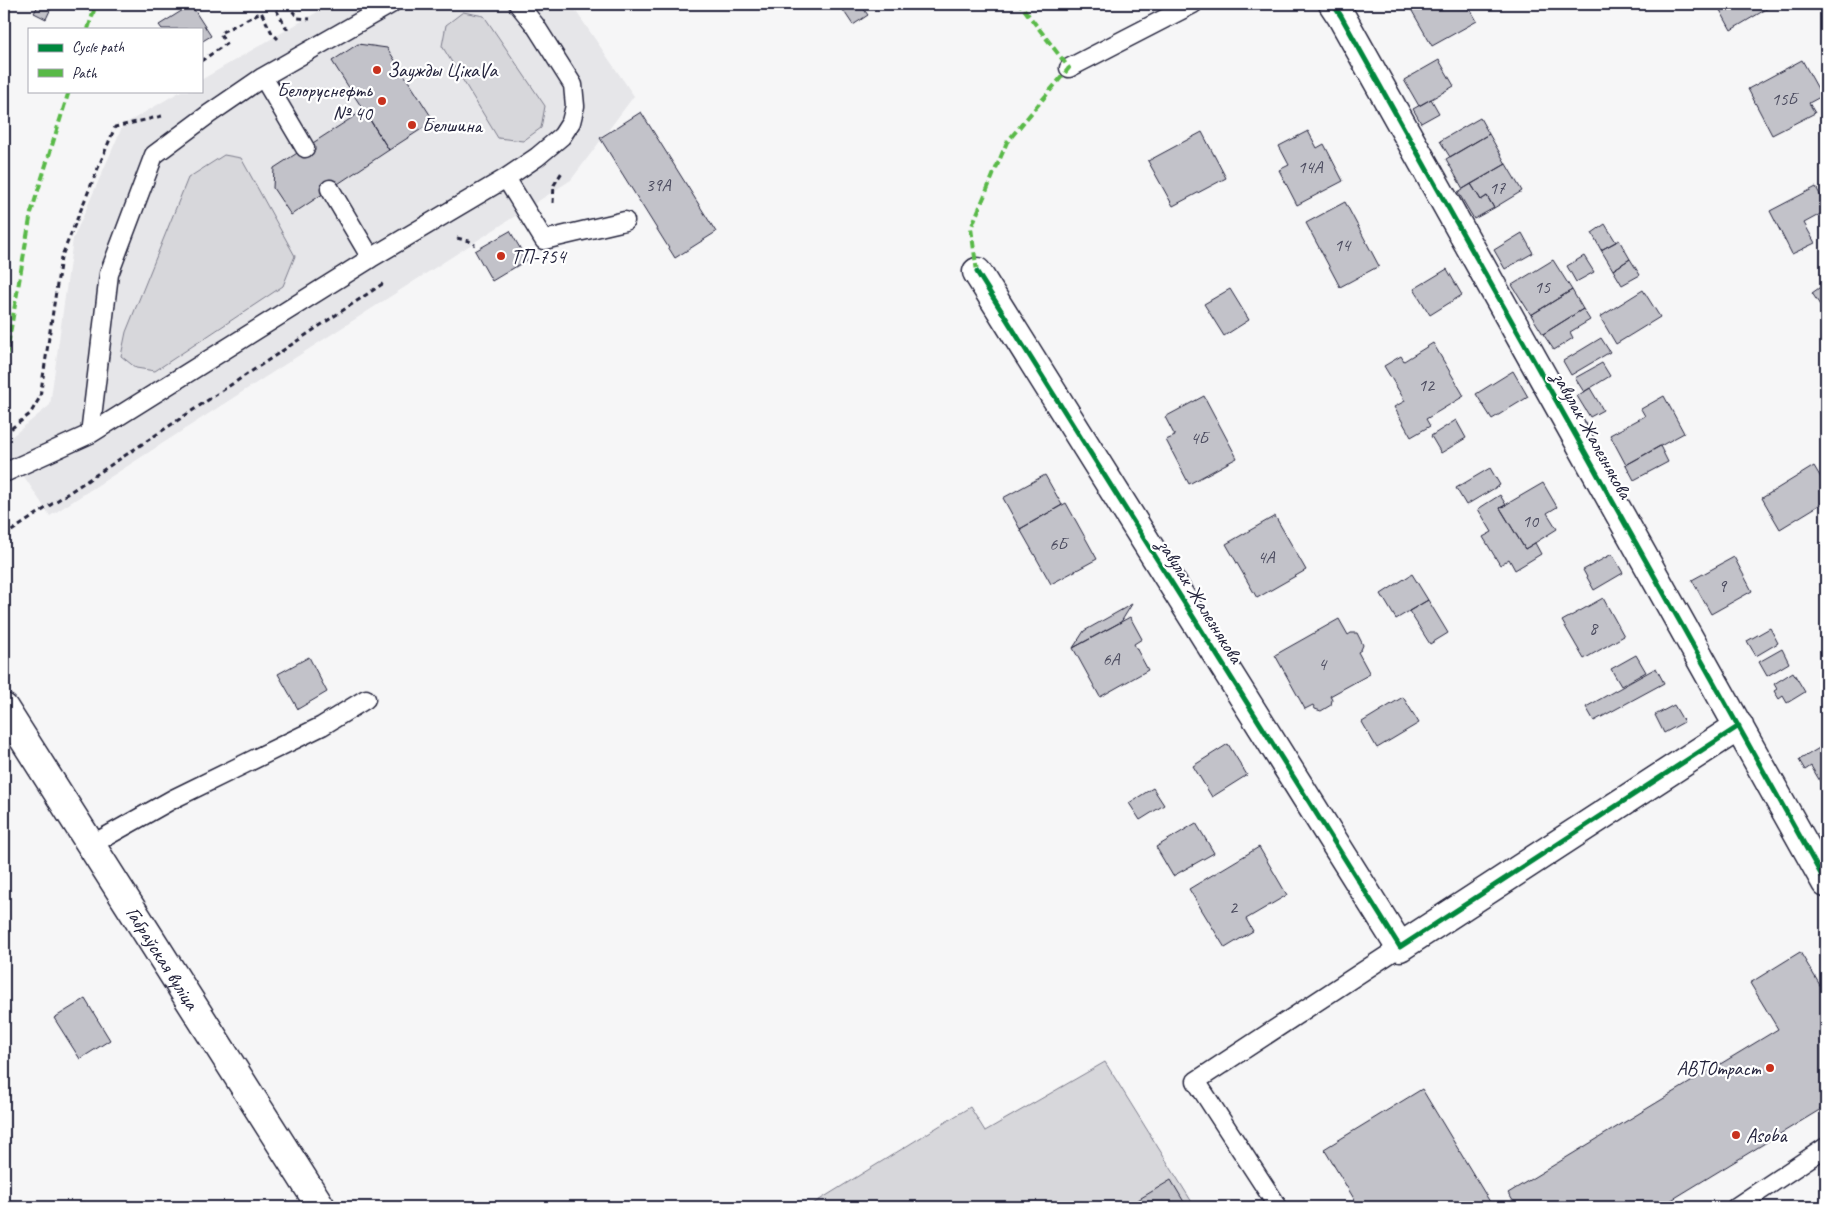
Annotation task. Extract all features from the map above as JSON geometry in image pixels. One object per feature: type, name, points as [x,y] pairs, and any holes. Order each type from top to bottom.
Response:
[{"type":"street","name":"завулак Жалезнякова","points":[[1333,4],[1346,24],[1826,882]]},
{"type":"street","name":"завулак Жалезнякова","points":[[977,272],[1400,947]]},
{"type":"street","name":"Габраўская вуліца","points":[[4,708],[321,1207]]},
{"type":"street","points":[[1400,947],[1739,726]]},
{"type":"lane","points":[[90,434],[109,274],[154,156],[209,114],[263,77],[391,4]]},
{"type":"lane","points":[[4,473],[90,434],[371,258],[506,178],[537,158],[562,136],[571,122],[575,106],[573,85],[535,25],[518,4]]},
{"type":"lane","points":[[1069,68],[1193,4]]},
{"type":"lane","points":[[263,77],[305,148]]},
{"type":"lane","points":[[506,178],[544,240],[625,221]]},
{"type":"lane","points":[[330,189],[371,258]]},
{"type":"lane","points":[[91,845],[174,799],[322,726],[366,699]]},
{"type":"lane","points":[[1278,1207],[1196,1081],[1400,947]]},
{"type":"lane","points":[[1736,1207],[1826,1147]]},
{"type":"path","points":[[202,60],[226,44],[220,33],[261,12],[276,38],[283,39],[287,35],[287,29],[274,6],[278,4]]},
{"type":"path","points":[[287,4],[298,18],[315,20]]},
{"type":"path","points":[[4,434],[30,414],[40,397],[61,258],[115,127],[165,115]]},
{"type":"path","points":[[454,238],[469,240],[475,245]]},
{"type":"path","points":[[4,536],[387,281]]},
{"type":"shaded area","points":[[331,4],[571,4],[634,96],[571,180],[50,516],[4,446],[4,443],[50,405],[73,239],[123,125],[179,92],[202,92],[202,79]]},
{"type":"shaded area","points":[[463,12],[484,16],[545,106],[541,128],[523,141],[498,138],[442,46],[446,25]]},
{"type":"shaded area","points":[[224,155],[241,158],[295,256],[283,286],[155,371],[136,368],[121,356],[126,332],[188,178]]},
{"type":"shaded area","points":[[1105,1062],[1195,1207],[808,1207],[970,1107],[985,1131]]},
{"type":"building","points":[[39,4],[53,4],[46,19],[34,13]]},
{"type":"building","points":[[846,4],[860,4],[868,15],[853,25],[841,7]]},
{"type":"building","points":[[1408,4],[1467,4],[1477,21],[1432,46]]},
{"type":"building","points":[[1716,4],[1730,4],[1720,10]]},
{"type":"building","points":[[1730,4],[1775,4],[1731,30],[1720,10]]},
{"type":"building","points":[[191,5],[211,36],[202,41],[202,28],[161,28],[159,25]]},
{"type":"building","points":[[358,44],[387,48],[434,121],[389,150],[332,61]]},
{"type":"building","points":[[1439,60],[1454,86],[1419,106],[1404,80]]},
{"type":"building","points":[[1802,60],[1822,96],[1809,103],[1815,113],[1772,135],[1748,89]]},
{"type":"building","points":[[1431,99],[1439,113],[1421,123],[1413,109]]},
{"type":"building","points":[[364,110],[389,150],[291,215],[273,188],[274,168]]},
{"type":"building","points":[[641,112],[716,232],[675,258],[600,138]]},
{"type":"building","points":[[1480,118],[1489,134],[1450,157],[1440,141]]},
{"type":"building","points":[[1308,131],[1317,148],[1324,144],[1343,181],[1297,205],[1279,170],[1289,165],[1279,146]]},
{"type":"building","points":[[1202,132],[1226,178],[1173,206],[1148,161]]},
{"type":"building","points":[[1489,134],[1506,164],[1463,189],[1446,159]]},
{"type":"building","points":[[1506,164],[1522,191],[1494,208],[1487,196],[1481,200],[1471,184]]},
{"type":"building","points":[[1471,184],[1481,200],[1487,196],[1494,208],[1474,219],[1458,192]]},
{"type":"building","points":[[1816,187],[1826,206],[1826,211],[1804,223],[1815,243],[1792,254],[1770,211]]},
{"type":"building","points":[[1345,202],[1379,266],[1340,287],[1306,223]]},
{"type":"building","points":[[1605,224],[1616,242],[1601,250],[1592,233]]},
{"type":"building","name":"ТП-754","points":[[510,231],[527,260],[492,281],[475,251]]},
{"type":"building","points":[[1522,233],[1533,253],[1505,269],[1494,250]]},
{"type":"building","points":[[1619,240],[1630,259],[1613,270],[1601,250]]},
{"type":"building","points":[[1584,256],[1594,272],[1576,282],[1567,266]]},
{"type":"building","points":[[1630,259],[1640,275],[1622,285],[1613,270]]},
{"type":"building","points":[[1553,260],[1572,290],[1531,315],[1512,285]]},
{"type":"building","points":[[1447,269],[1462,295],[1430,315],[1414,289]]},
{"type":"building","points":[[1826,283],[1826,314],[1812,293]]},
{"type":"building","points":[[1230,289],[1249,320],[1224,336],[1204,304]]},
{"type":"building","points":[[1572,290],[1583,309],[1543,334],[1531,315]]},
{"type":"building","points":[[1643,290],[1660,317],[1616,344],[1600,317]]},
{"type":"building","points":[[1583,309],[1590,320],[1570,332],[1573,338],[1554,350],[1543,334]]},
{"type":"building","points":[[1601,338],[1610,352],[1571,375],[1563,361]]},
{"type":"building","points":[[1433,343],[1464,396],[1426,419],[1430,426],[1411,437],[1394,407],[1405,401],[1384,366],[1401,356],[1404,361]]},
{"type":"building","points":[[1602,363],[1610,376],[1584,392],[1575,378]]},
{"type":"building","points":[[1513,371],[1528,397],[1492,419],[1476,394]]},
{"type":"building","points":[[1590,388],[1603,410],[1590,417],[1577,396]]},
{"type":"building","points":[[1204,396],[1237,458],[1189,484],[1166,440],[1175,436],[1165,417]]},
{"type":"building","points":[[1664,396],[1684,433],[1626,465],[1610,435],[1645,416],[1641,409]]},
{"type":"building","points":[[1456,420],[1466,438],[1441,453],[1431,436]]},
{"type":"building","points":[[1660,446],[1668,462],[1634,480],[1626,465]]},
{"type":"building","points":[[1814,466],[1826,486],[1826,501],[1780,529],[1762,498]]},
{"type":"building","points":[[1490,468],[1500,485],[1466,505],[1456,488]]},
{"type":"building","points":[[1045,475],[1062,505],[1020,529],[1003,498]]},
{"type":"building","points":[[1543,483],[1557,507],[1547,513],[1557,529],[1525,549],[1500,508]]},
{"type":"building","points":[[1500,495],[1506,505],[1500,508],[1525,549],[1535,543],[1541,554],[1515,570],[1509,559],[1500,565],[1483,537],[1492,532],[1478,509]]},
{"type":"building","points":[[1066,503],[1097,559],[1051,584],[1020,529]]},
{"type":"building","points":[[1275,516],[1306,570],[1257,598],[1226,544]]},
{"type":"building","points":[[1612,554],[1623,573],[1594,590],[1583,570]]},
{"type":"building","points":[[1734,557],[1752,591],[1711,614],[1692,580]]},
{"type":"building","points":[[1412,574],[1428,600],[1396,619],[1381,594]]},
{"type":"building","points":[[1603,598],[1624,636],[1584,659],[1562,621]]},
{"type":"building","points":[[1428,600],[1448,633],[1430,644],[1409,611]]},
{"type":"building","points":[[1132,604],[1121,622],[1073,648],[1084,631]]},
{"type":"building","points":[[1130,617],[1142,639],[1134,644],[1148,670],[1100,697],[1073,648]]},
{"type":"building","points":[[1339,619],[1348,635],[1357,633],[1363,645],[1358,652],[1370,674],[1330,696],[1332,700],[1331,705],[1321,711],[1315,709],[1313,705],[1305,709],[1275,655]]},
{"type":"building","points":[[1770,628],[1778,643],[1756,656],[1747,641]]},
{"type":"building","points":[[1782,649],[1789,663],[1767,676],[1759,662]]},
{"type":"building","points":[[1636,655],[1646,672],[1621,686],[1611,669]]},
{"type":"building","points":[[309,657],[327,692],[298,709],[278,674]]},
{"type":"building","points":[[1656,668],[1664,683],[1594,721],[1586,707]]},
{"type":"building","points":[[1793,672],[1805,692],[1787,703],[1783,696],[1779,699],[1774,691],[1777,689],[1774,684]]},
{"type":"building","points":[[1403,697],[1419,723],[1377,748],[1362,722]]},
{"type":"building","points":[[1674,705],[1684,722],[1664,733],[1655,715]]},
{"type":"building","points":[[1228,744],[1247,775],[1212,797],[1193,766]]},
{"type":"building","points":[[1826,744],[1826,786],[1824,788],[1811,766],[1805,770],[1799,760]]},
{"type":"building","points":[[1153,788],[1164,805],[1140,820],[1129,803]]},
{"type":"building","points":[[1196,823],[1214,853],[1173,876],[1156,847]]},
{"type":"building","points":[[1259,847],[1287,895],[1246,919],[1253,931],[1225,948],[1189,889]]},
{"type":"building","name":"АВТОтраст","points":[[1800,952],[1826,995],[1826,1106],[1660,1207],[1517,1207],[1508,1193],[1778,1029],[1750,983]]},
{"type":"building","points":[[85,999],[110,1040],[80,1059],[54,1018]]},
{"type":"building","points":[[1422,1089],[1493,1207],[1359,1207],[1324,1149]]},
{"type":"building","points":[[1171,1180],[1187,1207],[1126,1207]]},
{"type":"marked path","points":[[88,28],[96,4]]},
{"type":"marked path","points":[[977,272],[971,228],[1007,142],[1069,68],[1020,4]]},
{"type":"marked path","points":[[4,368],[31,213],[69,92]]},
{"type":"cycle path","points":[[1333,4],[1826,883]]},
{"type":"cycle path","points":[[977,272],[1400,947],[1739,726]]},
{"type":"place","name":"Заужды ЦікаVа","points":[[377,70]]},
{"type":"place","name":"Белоруснефть № 40","points":[[382,101]]},
{"type":"place","name":"Белшина","points":[[412,125]]},
{"type":"place","name":"ТП-754","points":[[501,256]]},
{"type":"place","name":"АВТОтраст","points":[[1770,1068]]},
{"type":"place","name":"Asoba","points":[[1736,1135]]}]
